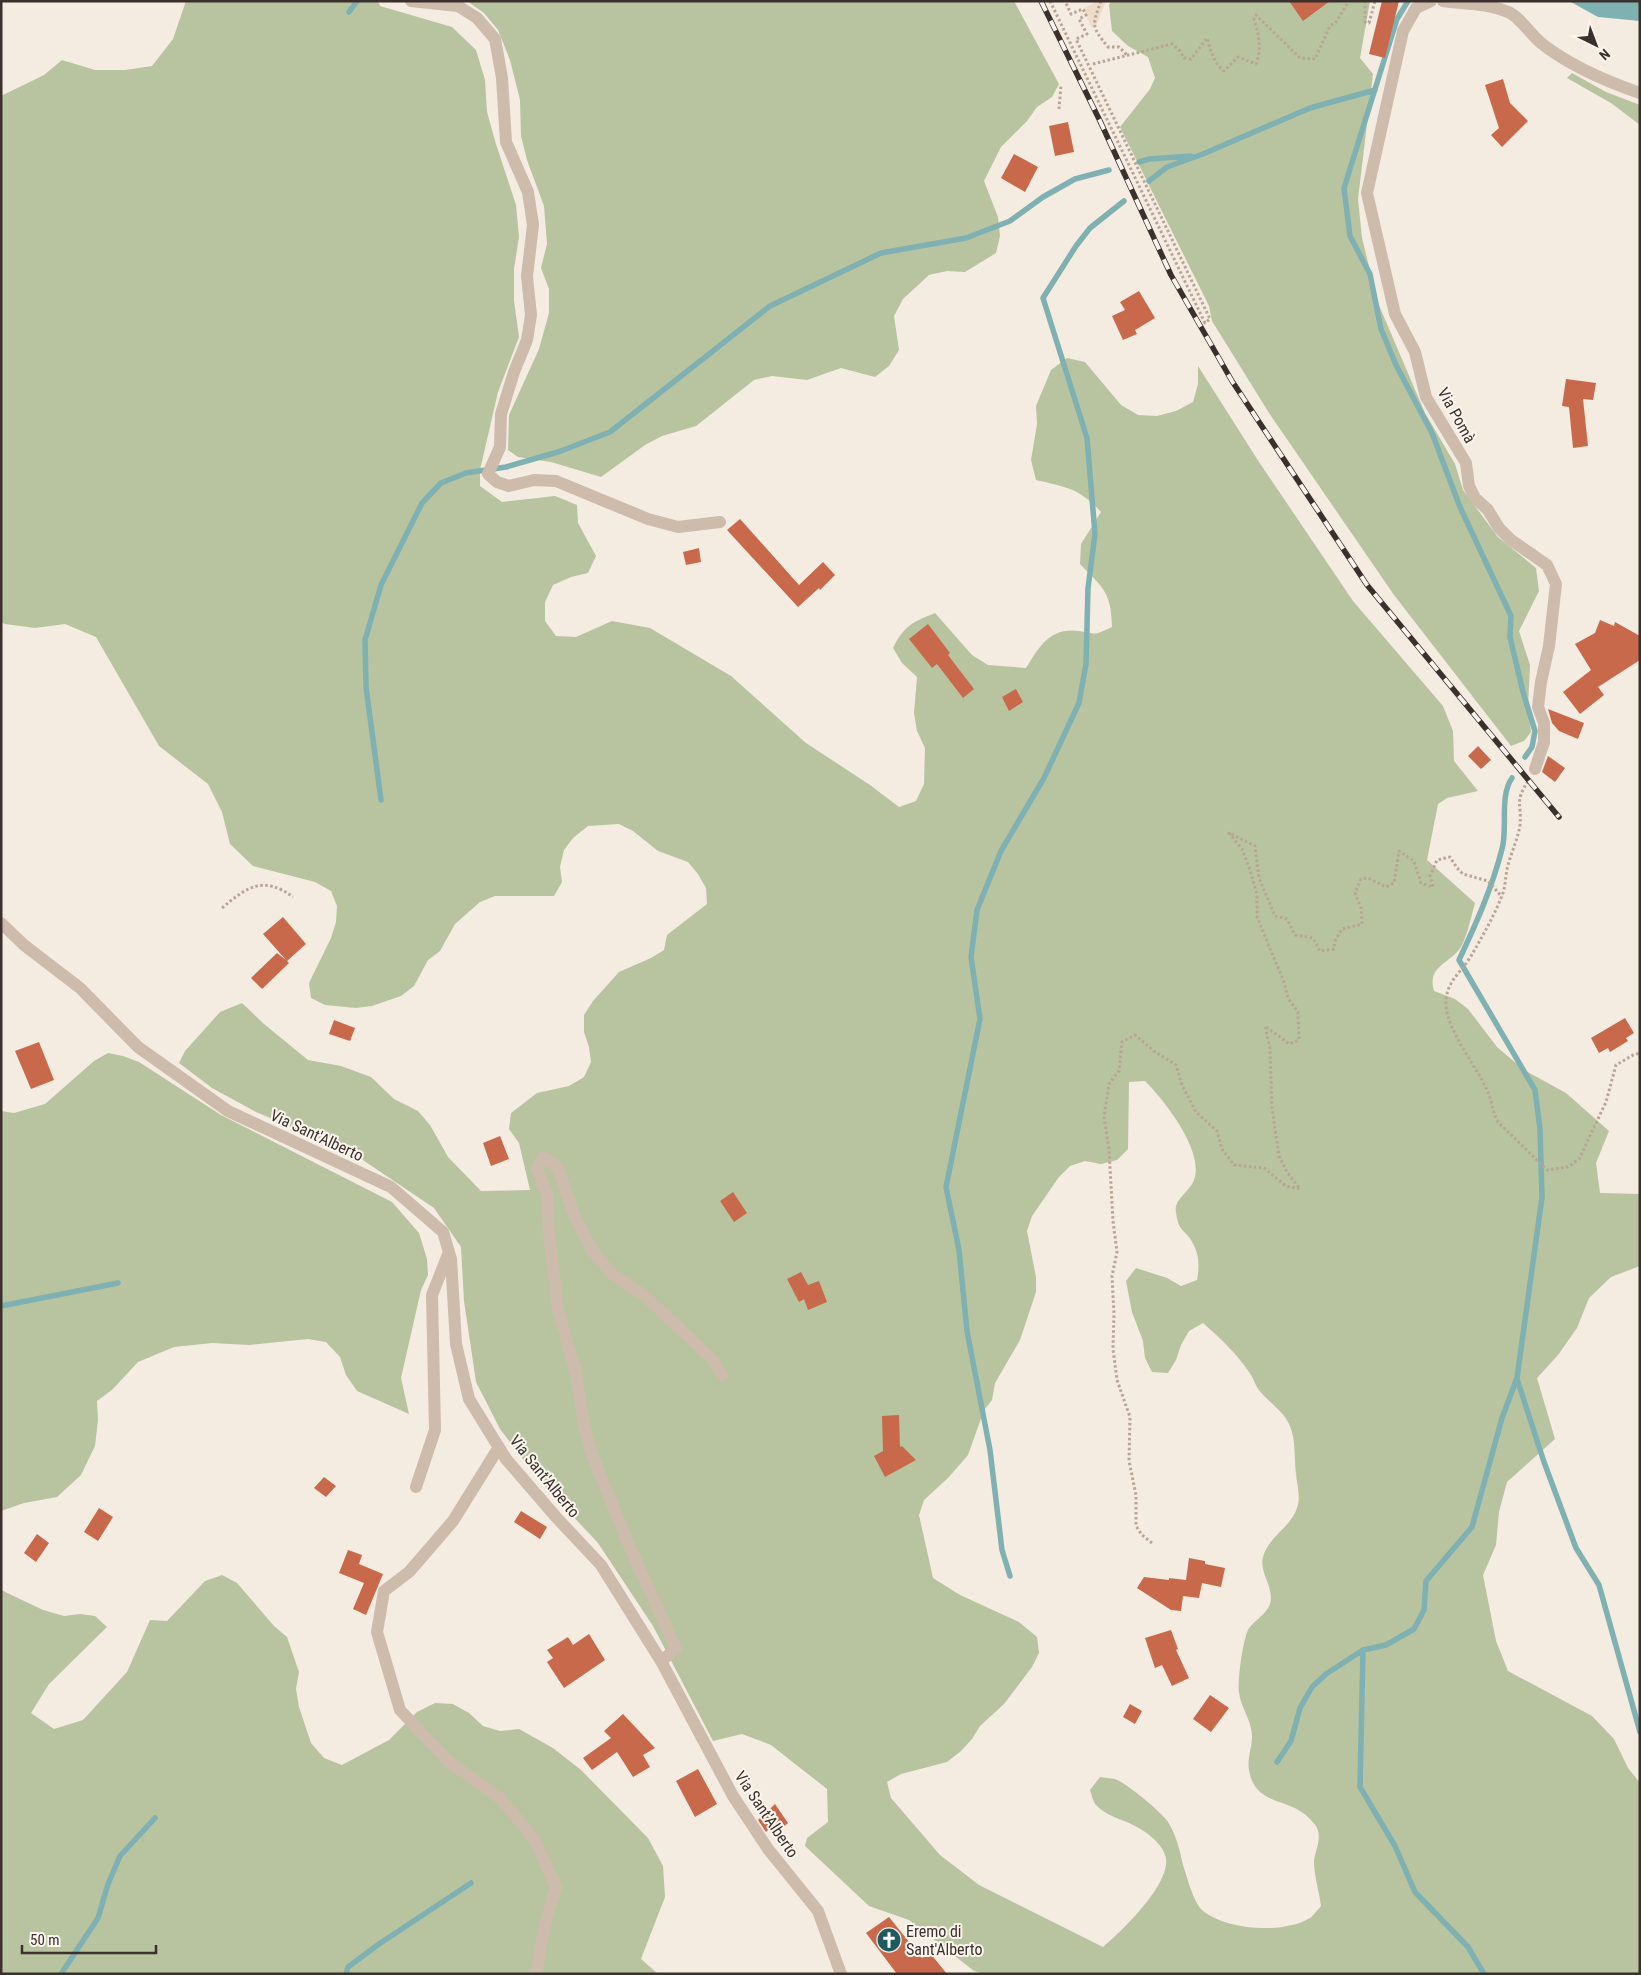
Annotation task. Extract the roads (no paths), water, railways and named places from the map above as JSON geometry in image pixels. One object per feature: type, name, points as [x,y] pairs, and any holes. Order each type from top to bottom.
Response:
[{"type":"street","points":[[411,1],[458,6],[477,18],[495,39],[502,78],[506,142],[528,192],[533,225],[527,276],[532,315],[526,340],[501,414],[500,447],[488,474],[497,482],[509,486],[534,480],[556,482],[648,520],[678,527],[720,522]]},
{"type":"street","name":"Via Pomà","points":[[1431,1],[1416,8],[1403,31],[1367,193],[1395,314],[1415,352],[1426,397],[1466,463],[1469,486],[1475,498],[1488,510],[1499,528],[1511,540],[1547,565],[1556,584],[1549,646],[1538,707],[1544,723],[1544,742],[1535,769]]},
{"type":"street","points":[[1444,1],[1482,4],[1510,12],[1540,42],[1566,62],[1640,93]]},
{"type":"street","name":"Via Sant'Alberto","points":[[1,923],[24,945],[80,988],[138,1047],[228,1111],[391,1187],[443,1232],[451,1259],[456,1344],[469,1398],[506,1459],[556,1518],[601,1565],[661,1661],[733,1796],[768,1849],[818,1911],[841,1974]]},
{"type":"street","points":[[661,1661],[676,1648],[607,1494],[592,1455],[584,1425],[576,1373],[558,1310],[549,1232],[547,1194],[537,1169],[543,1157],[557,1166],[576,1220],[594,1252],[613,1275],[645,1296],[714,1361],[722,1375]]},
{"type":"street","points":[[416,1487],[435,1430],[432,1295],[449,1252]]},
{"type":"street","points":[[499,1447],[453,1521],[409,1572],[384,1591],[376,1632],[400,1710],[448,1761],[500,1798],[534,1838],[556,1887],[545,1924],[536,1974]]},
{"type":"water","points":[[1569,1],[1640,1],[1640,21],[1598,17]]},
{"type":"waterway","points":[[349,12],[357,1]]},
{"type":"waterway","points":[[1408,1],[1397,19],[1344,188],[1350,236],[1370,274],[1381,329],[1396,365],[1432,433],[1460,507],[1511,616],[1510,637],[1523,692],[1535,731],[1532,747],[1525,757]]},
{"type":"waterway","points":[[1149,181],[1167,167],[1203,154],[1310,108],[1375,90]]},
{"type":"waterway","points":[[1139,162],[1149,159],[1191,156]]},
{"type":"waterway","points":[[381,800],[366,687],[365,640],[381,585],[422,503],[441,483],[466,473],[506,467],[561,451],[610,432],[770,306],[881,253],[966,238],[1010,221],[1043,197],[1075,179],[1109,170]]},
{"type":"waterway","points":[[1010,1576],[1002,1550],[990,1450],[967,1331],[959,1250],[946,1187],[980,1019],[971,957],[977,910],[1001,851],[1044,778],[1079,703],[1086,664],[1088,588],[1095,534],[1087,438],[1043,298],[1076,246],[1090,228],[1124,201]]},
{"type":"waterway","points":[[1277,1762],[1291,1741],[1300,1708],[1312,1687],[1326,1674],[1363,1650],[1386,1645],[1414,1629],[1424,1610],[1426,1581],[1472,1527],[1502,1418],[1517,1378],[1542,1197],[1540,1129],[1535,1090],[1459,960],[1483,906],[1498,863],[1504,841],[1506,794],[1512,778]]},
{"type":"waterway","points":[[1,1306],[118,1283]]},
{"type":"waterway","points":[[1517,1379],[1544,1462],[1576,1548],[1599,1585],[1640,1732]]},
{"type":"waterway","points":[[1363,1650],[1360,1787],[1395,1846],[1415,1892],[1468,1947],[1484,1974]]},
{"type":"waterway","points":[[61,1974],[98,1918],[108,1884],[120,1856],[155,1818]]},
{"type":"waterway","points":[[346,1974],[348,1967],[379,1944],[471,1883]]},
{"type":"railway","points":[[1041,1],[1100,121],[1171,275],[1232,381],[1367,585],[1559,817]]},
{"type":"place","name":"Eremo di Sant'Alberto","points":[[889,1940]]}]
